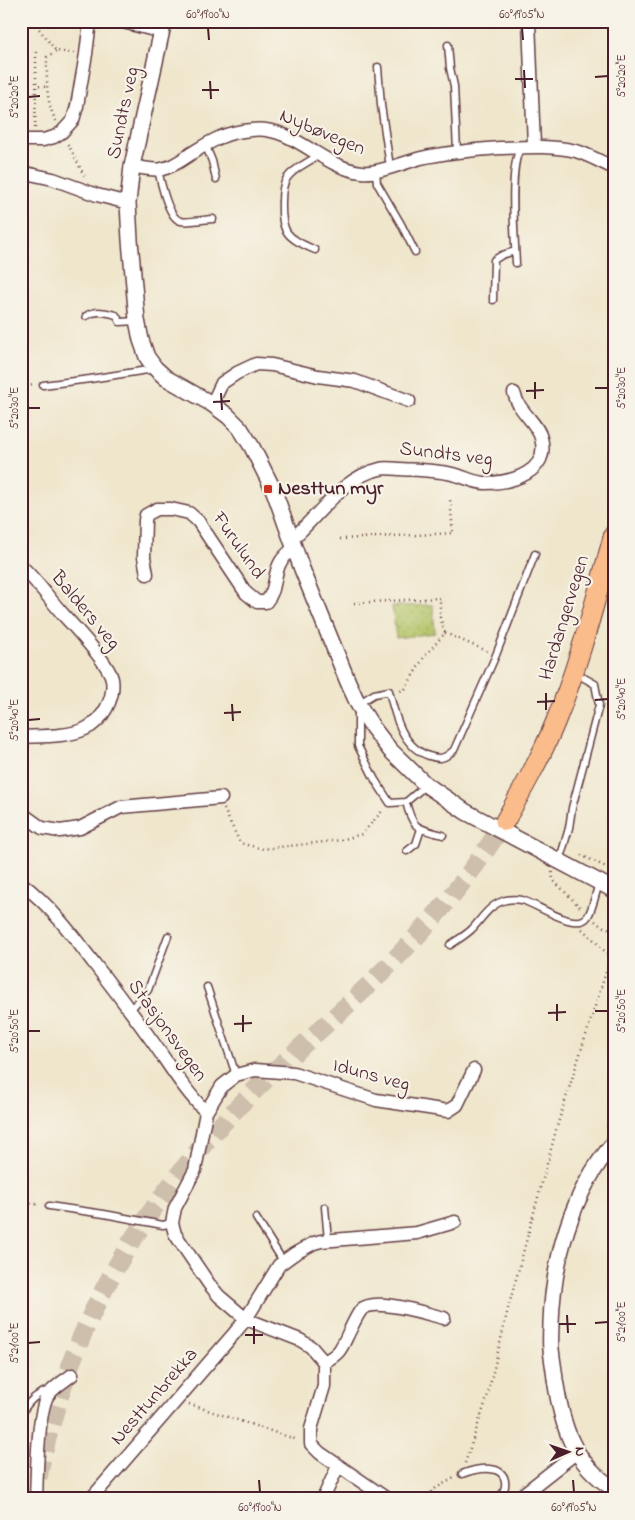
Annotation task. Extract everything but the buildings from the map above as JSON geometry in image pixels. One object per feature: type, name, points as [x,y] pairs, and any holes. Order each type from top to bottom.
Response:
[{"type":"main road","name":"Hardangervegen","points":[[505,821],[530,777],[555,724],[574,672],[614,534]]},
{"type":"street","points":[[21,140],[43,140],[54,137],[62,132],[73,120],[86,54],[90,21]]},
{"type":"street","name":"Sundts veg","points":[[119,21],[163,26],[132,166],[128,203],[138,320],[141,340],[147,357],[166,378],[212,404],[228,416],[240,428],[252,447],[274,491],[293,544],[358,704],[390,750],[425,784],[466,812],[614,890]]},
{"type":"street","points":[[528,147],[529,21]]},
{"type":"street","name":"Nybøvegen","points":[[158,170],[171,167],[222,135],[264,129],[288,136],[350,170],[363,173],[376,172],[412,161],[457,151],[528,147],[575,151],[593,157],[614,168]]},
{"type":"street","points":[[132,166],[158,170]]},
{"type":"street","points":[[21,172],[53,178],[97,195],[128,203]]},
{"type":"street","points":[[212,404],[222,383],[237,372],[256,364],[272,365],[318,376],[355,381],[409,401]]},
{"type":"street","name":"Sundts veg","points":[[293,544],[305,528],[350,481],[381,468],[452,474],[483,483],[513,479],[535,468],[541,456],[541,436],[518,403],[514,393]]},
{"type":"street","name":"Furulund","points":[[148,574],[144,557],[145,520],[146,515],[156,509],[171,509],[189,513],[198,521],[246,593],[257,602],[266,602],[272,595],[279,564],[293,544]]},
{"type":"street","name":"Balders veg","points":[[21,566],[108,669],[112,678],[112,693],[104,714],[94,724],[84,730],[21,737]]},
{"type":"street","points":[[21,812],[42,828],[60,831],[80,828],[122,807],[221,798]]},
{"type":"street","name":"Stasjonsvegen","points":[[21,883],[36,894],[67,928],[130,1010],[170,1068],[206,1112],[195,1170],[175,1208],[172,1223]]},
{"type":"street","name":"Iduns veg","points":[[236,1075],[255,1070],[294,1073],[376,1100],[448,1111],[457,1106],[474,1070]]},
{"type":"street","points":[[206,1112],[222,1086],[236,1075]]},
{"type":"street","points":[[614,1143],[594,1170],[577,1203],[563,1241],[555,1277],[551,1348],[561,1417],[569,1437],[587,1466],[614,1490]]},
{"type":"street","points":[[246,1319],[275,1270],[283,1261],[314,1243],[328,1240],[417,1233],[455,1222]]},
{"type":"street","points":[[172,1223],[175,1234],[209,1284],[231,1307],[246,1319],[300,1340],[311,1347],[324,1362],[324,1386],[311,1429],[311,1444],[320,1453],[387,1499]]},
{"type":"street","points":[[324,1362],[341,1351],[362,1309],[370,1304],[384,1304],[444,1318]]},
{"type":"street","name":"Nesttunbrekka","points":[[91,1499],[246,1319]]},
{"type":"street","points":[[36,1499],[44,1403],[55,1388],[72,1375]]},
{"type":"street","points":[[517,1499],[577,1452]]},
{"type":"street","points":[[323,1499],[343,1469]]},
{"type":"lane","points":[[448,45],[454,86],[457,151]]},
{"type":"lane","points":[[378,67],[381,105],[390,167]]},
{"type":"lane","points":[[205,144],[212,161],[216,179]]},
{"type":"lane","points":[[516,263],[513,187],[516,154],[528,147]]},
{"type":"lane","points":[[315,250],[298,243],[285,230],[282,218],[282,196],[284,184],[288,177],[320,155]]},
{"type":"lane","points":[[158,170],[169,208],[174,217],[181,221],[213,219]]},
{"type":"lane","points":[[376,172],[377,184],[415,252]]},
{"type":"lane","points":[[493,300],[494,260],[515,251]]},
{"type":"lane","points":[[86,316],[92,312],[104,312],[116,314],[120,322],[138,320]]},
{"type":"lane","points":[[42,386],[155,368]]},
{"type":"lane","points":[[358,704],[374,694],[388,691],[398,723],[407,740],[422,754],[438,759],[446,758],[454,750],[496,655],[535,554]]},
{"type":"lane","points":[[562,852],[599,705],[595,684],[574,672]]},
{"type":"lane","name":"Sundts veg","points":[[358,704],[358,746],[375,780],[390,803]]},
{"type":"lane","points":[[390,803],[406,802],[425,784]]},
{"type":"lane","points":[[406,802],[411,821],[421,828],[443,835]]},
{"type":"lane","points":[[408,851],[416,844],[421,828]]},
{"type":"lane","points":[[450,945],[471,930],[484,914],[497,903],[509,900],[520,899],[566,920],[583,921],[588,916],[599,882]]},
{"type":"lane","points":[[130,1010],[148,990],[168,936]]},
{"type":"lane","points":[[207,987],[236,1075]]},
{"type":"lane","points":[[614,1122],[611,1126],[614,1134]]},
{"type":"lane","points":[[49,1206],[162,1225],[172,1223]]},
{"type":"lane","points":[[325,1207],[328,1240]]},
{"type":"lane","points":[[256,1218],[283,1261]]},
{"type":"lane","points":[[21,1414],[29,1401],[40,1393],[55,1388]]},
{"type":"lane","points":[[462,1474],[490,1469],[498,1471],[506,1483],[505,1492],[498,1499]]},
{"type":"path","points":[[33,21],[56,51],[86,54]]},
{"type":"path","points":[[35,140],[36,52]]},
{"type":"path","points":[[36,86],[47,87]]},
{"type":"path","points":[[340,539],[453,533],[450,499]]},
{"type":"path","points":[[354,603],[440,598],[440,617],[445,632],[496,655]]},
{"type":"path","points":[[389,694],[405,689],[424,657],[445,632]]},
{"type":"path","points":[[221,798],[226,816],[240,843],[263,849],[341,840],[362,834],[390,803]]},
{"type":"path","points":[[555,866],[552,872],[553,880],[588,916],[601,926],[614,930]]},
{"type":"path","points":[[576,922],[611,958]]},
{"type":"path","points":[[424,1499],[436,1488],[462,1474],[486,1398],[558,1123],[614,947]]},
{"type":"path","points":[[21,1201],[49,1206]]},
{"type":"path","points":[[178,1400],[311,1444]]},
{"type":"green space","points":[[433,605],[435,633],[396,638],[392,606]]},
{"type":"tunnel","points":[[38,1478],[54,1414],[69,1367],[88,1323],[132,1240],[159,1201],[219,1127],[253,1092],[373,981],[421,931],[465,878],[505,821]]},
{"type":"place","name":"Nesttun myr","points":[[268,489]]}]
